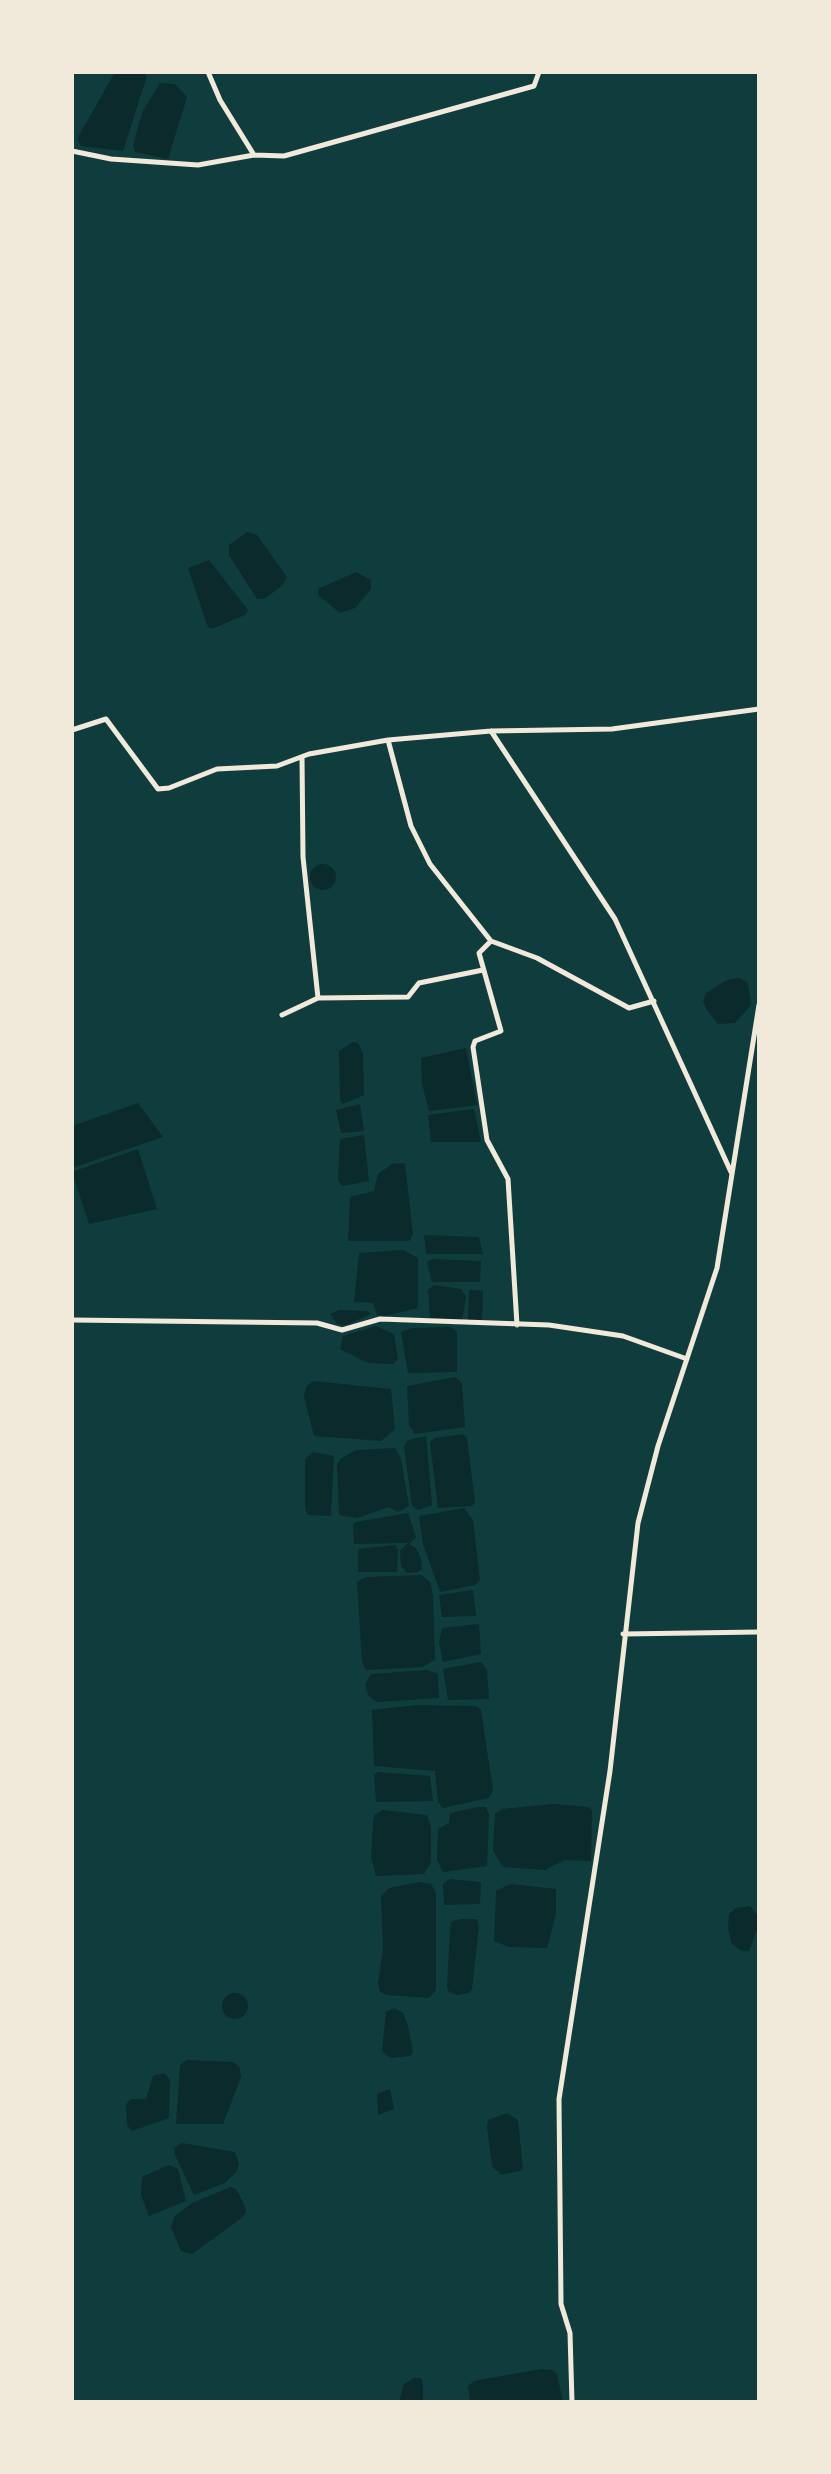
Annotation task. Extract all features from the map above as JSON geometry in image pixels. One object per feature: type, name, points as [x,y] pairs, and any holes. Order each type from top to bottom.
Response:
[{"type":"street","points":[[208,72],[220,100],[254,155]]},
{"type":"street","points":[[72,151],[111,159],[198,165],[254,155],[284,156],[534,86],[539,72]]},
{"type":"street","points":[[72,730],[106,719],[158,789],[169,788],[217,769],[277,766],[302,757],[388,740],[491,731],[612,729],[759,709]]},
{"type":"street","points":[[491,731],[615,919],[732,1172]]},
{"type":"street","points":[[388,740],[411,826],[430,864],[491,941],[537,958],[629,1008],[654,1001]]},
{"type":"street","points":[[302,757],[303,857],[318,998]]},
{"type":"street","points":[[491,941],[479,953],[501,1031],[475,1041],[473,1047],[487,1140],[508,1179],[517,1325]]},
{"type":"street","points":[[282,1015],[318,998],[408,997],[419,983],[483,970]]},
{"type":"street","points":[[572,2402],[570,2333],[561,2304],[559,2099],[610,1771],[623,1634],[638,1523],[717,1268],[759,1005]]},
{"type":"street","points":[[751,1058],[759,1054]]},
{"type":"street","points":[[72,1320],[317,1323],[342,1330],[380,1319],[549,1325],[623,1336],[687,1359]]},
{"type":"street","points":[[623,1634],[759,1632]]},
{"type":"water","points":[[115,72],[142,72],[147,76],[123,151],[81,146],[77,139]]},
{"type":"water","points":[[160,83],[175,84],[187,97],[168,159],[135,152],[133,146],[142,113]]},
{"type":"water","points":[[247,532],[257,535],[287,577],[282,586],[264,599],[257,599],[229,555],[229,545]]},
{"type":"water","points":[[209,560],[248,610],[245,615],[212,629],[208,627],[188,568]]},
{"type":"water","points":[[356,572],[371,580],[371,589],[355,608],[340,613],[318,595],[318,589]]},
{"type":"water","points":[[323,864],[332,868],[336,877],[332,886],[323,890],[314,886],[310,877],[314,868]]},
{"type":"water","points":[[739,978],[748,983],[751,1005],[735,1023],[718,1024],[703,1001],[706,993],[727,980]]},
{"type":"water","points":[[353,1042],[358,1043],[363,1053],[364,1095],[343,1104],[340,1101],[339,1051]]},
{"type":"water","points":[[466,1048],[477,1105],[429,1111],[422,1084],[421,1058]]},
{"type":"water","points":[[138,1103],[163,1137],[72,1168],[72,1126]]},
{"type":"water","points":[[360,1104],[364,1131],[341,1133],[336,1110]]},
{"type":"water","points":[[474,1109],[481,1142],[431,1142],[428,1115]]},
{"type":"water","points":[[364,1135],[369,1181],[342,1186],[338,1180],[340,1139]]},
{"type":"water","points":[[138,1149],[157,1209],[89,1224],[72,1172]]},
{"type":"water","points":[[405,1163],[413,1234],[409,1241],[348,1241],[350,1197],[374,1191],[378,1174],[392,1164]]},
{"type":"water","points":[[424,1235],[479,1237],[483,1254],[426,1254]]},
{"type":"water","points":[[403,1250],[418,1258],[418,1308],[385,1316],[377,1315],[373,1303],[354,1302],[359,1253]]},
{"type":"water","points":[[432,1259],[481,1261],[480,1282],[432,1282],[427,1262]]},
{"type":"water","points":[[434,1285],[461,1289],[466,1297],[462,1320],[430,1319],[428,1290]]},
{"type":"water","points":[[469,1290],[483,1291],[482,1321],[468,1320]]},
{"type":"water","points":[[339,1310],[367,1311],[371,1314],[346,1325],[337,1324],[330,1314]]},
{"type":"water","points":[[376,1326],[394,1334],[398,1359],[393,1364],[368,1363],[340,1349],[343,1336]]},
{"type":"water","points":[[450,1327],[457,1332],[457,1372],[408,1373],[401,1332],[412,1328]]},
{"type":"water","points":[[455,1377],[462,1383],[465,1427],[415,1434],[409,1425],[407,1386]]},
{"type":"water","points":[[313,1381],[391,1389],[395,1429],[381,1441],[314,1436],[304,1397],[306,1387]]},
{"type":"water","points":[[463,1434],[467,1438],[475,1502],[472,1506],[438,1508],[430,1442],[435,1438]]},
{"type":"water","points":[[426,1436],[432,1505],[418,1510],[412,1505],[404,1447],[408,1440]]},
{"type":"water","points":[[395,1448],[401,1459],[409,1506],[398,1512],[389,1507],[357,1518],[339,1515],[337,1465],[340,1459],[356,1450]]},
{"type":"water","points":[[313,1452],[334,1456],[331,1516],[308,1515],[305,1509],[305,1459]]},
{"type":"water","points":[[464,1508],[473,1520],[480,1580],[475,1585],[440,1592],[423,1544],[419,1516]]},
{"type":"water","points":[[408,1513],[416,1537],[409,1544],[416,1548],[421,1559],[422,1569],[418,1572],[407,1573],[401,1566],[400,1551],[408,1543],[354,1544],[353,1524],[356,1522]]},
{"type":"water","points":[[395,1545],[398,1549],[397,1572],[358,1572],[358,1549]]},
{"type":"water","points":[[421,1575],[430,1582],[433,1595],[435,1660],[422,1667],[366,1670],[362,1662],[357,1582],[366,1577]]},
{"type":"water","points":[[473,1590],[476,1616],[442,1617],[439,1595]]},
{"type":"water","points":[[479,1624],[481,1654],[443,1662],[439,1643],[442,1628]]},
{"type":"water","points":[[481,1662],[487,1670],[489,1699],[448,1700],[443,1669]]},
{"type":"water","points":[[427,1670],[438,1674],[439,1698],[377,1702],[368,1695],[365,1684],[371,1674]]},
{"type":"water","points":[[417,1705],[476,1706],[481,1710],[493,1790],[489,1798],[443,1808],[438,1802],[435,1771],[374,1766],[372,1710]]},
{"type":"water","points":[[374,1774],[430,1776],[433,1801],[376,1802]]},
{"type":"water","points":[[553,1804],[589,1807],[592,1811],[591,1861],[565,1860],[545,1870],[503,1867],[493,1850],[495,1814],[502,1809]]},
{"type":"water","points":[[486,1807],[489,1814],[487,1866],[443,1872],[437,1860],[438,1829],[449,1823],[450,1813]]},
{"type":"water","points":[[383,1810],[427,1815],[431,1827],[431,1862],[424,1874],[376,1876],[371,1857],[373,1823],[374,1815]]},
{"type":"water","points":[[450,1879],[481,1882],[480,1904],[444,1905],[443,1884]]},
{"type":"water","points":[[420,1882],[431,1884],[436,1893],[436,1990],[429,1998],[387,1995],[380,1992],[378,1983],[383,1948],[381,1896],[389,1888]]},
{"type":"water","points":[[510,1884],[556,1889],[556,1914],[547,1948],[509,1947],[494,1941],[496,1891]]},
{"type":"water","points":[[750,1906],[757,1915],[758,1927],[749,1951],[742,1951],[732,1944],[729,1914],[736,1908]]},
{"type":"water","points":[[477,1919],[479,1926],[472,1989],[469,1993],[457,1995],[449,1992],[447,1987],[451,1922]]},
{"type":"water","points":[[235,1993],[244,1997],[248,2006],[244,2015],[235,2019],[226,2015],[222,2006],[226,1997]]},
{"type":"water","points":[[394,2008],[403,2013],[408,2026],[413,2052],[410,2056],[390,2058],[382,2051],[386,2012]]},
{"type":"water","points":[[187,2060],[234,2062],[240,2068],[241,2077],[223,2124],[176,2124],[180,2065]]},
{"type":"water","points":[[164,2073],[170,2080],[169,2118],[132,2131],[127,2125],[126,2104],[131,2099],[146,2099],[153,2076]]},
{"type":"water","points":[[390,2089],[394,2109],[378,2115],[377,2094]]},
{"type":"water","points":[[507,2113],[518,2120],[523,2170],[501,2175],[492,2166],[487,2127],[488,2120]]},
{"type":"water","points":[[182,2143],[235,2152],[239,2163],[237,2171],[225,2183],[194,2195],[175,2155],[174,2148]]},
{"type":"water","points":[[169,2165],[178,2169],[186,2201],[149,2216],[141,2195],[142,2177]]},
{"type":"water","points":[[231,2187],[236,2189],[243,2202],[246,2211],[243,2217],[192,2254],[181,2251],[171,2227],[175,2216],[192,2203]]},
{"type":"water","points":[[541,2369],[553,2370],[557,2374],[563,2402],[470,2402],[468,2386],[474,2381]]},
{"type":"water","points":[[421,2378],[423,2382],[423,2402],[399,2402],[404,2384]]}]
